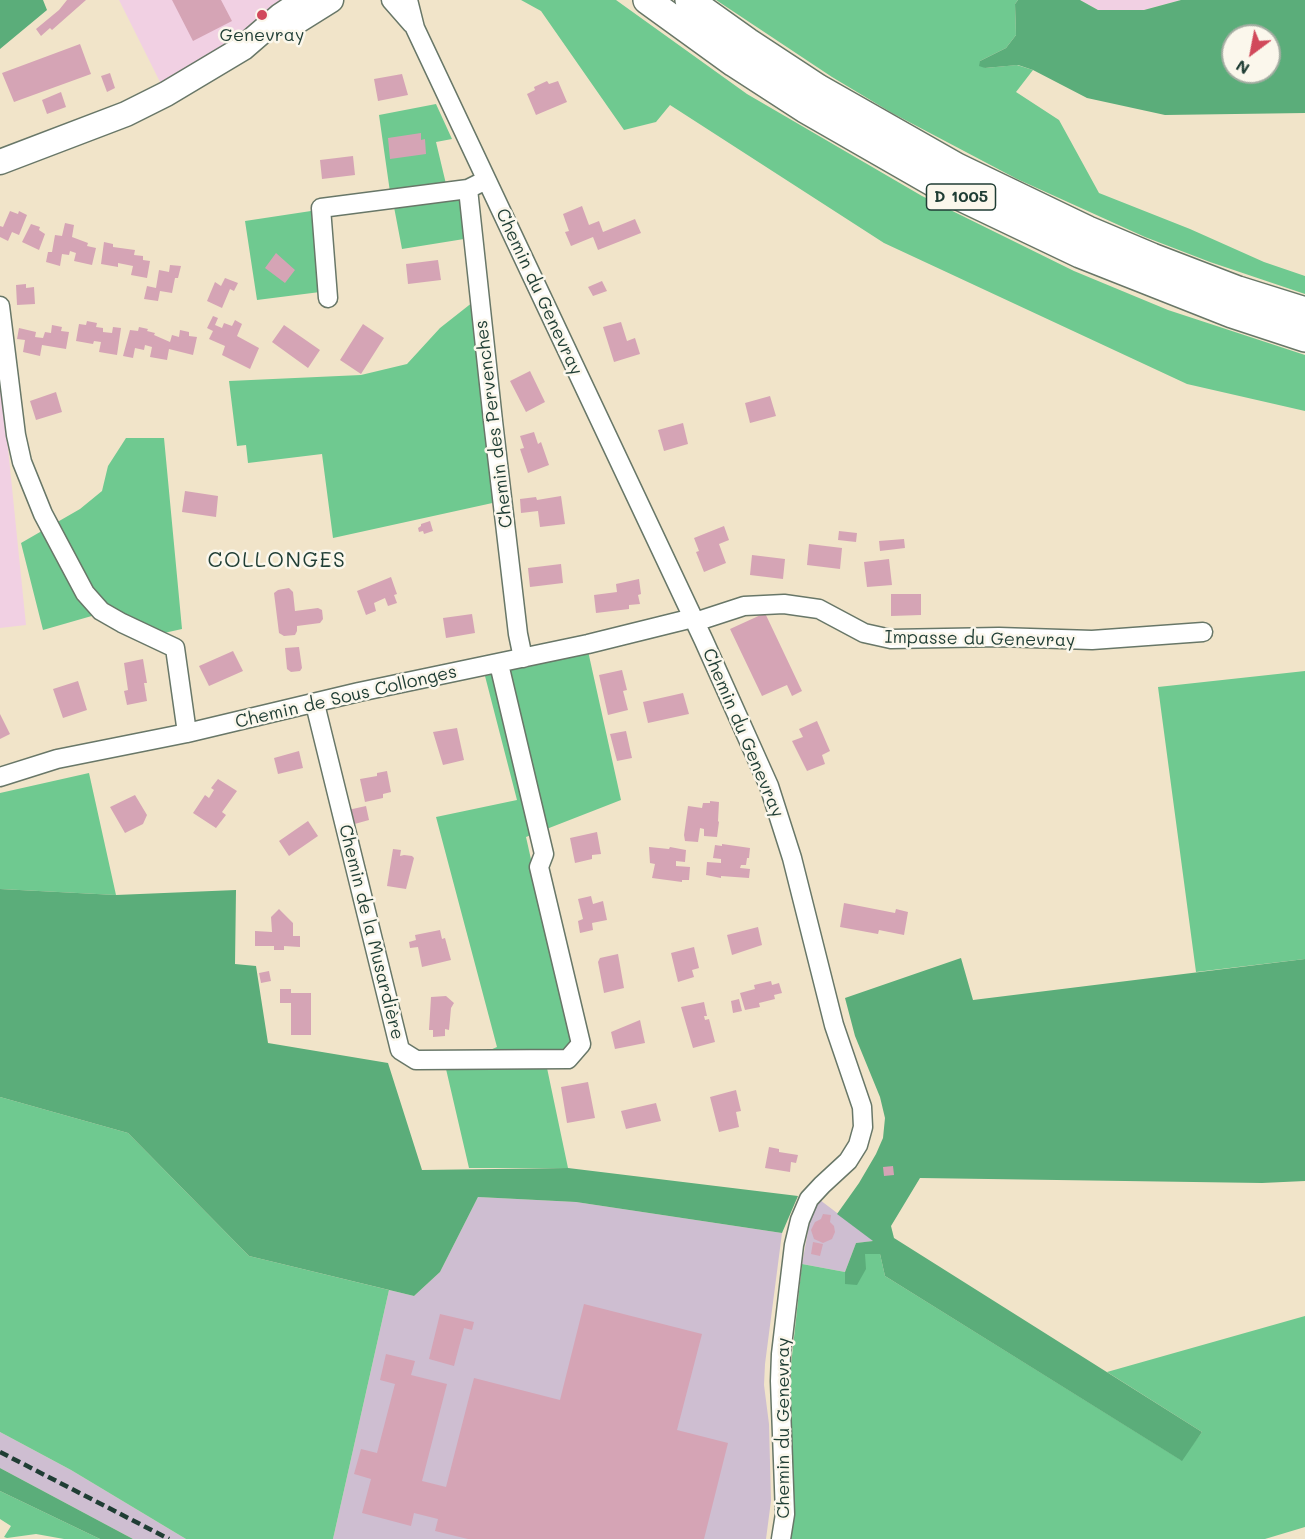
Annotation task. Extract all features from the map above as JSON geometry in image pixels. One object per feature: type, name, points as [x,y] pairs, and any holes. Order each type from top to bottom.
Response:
[{"type":"highway","name":"D 1005","points":[[647,0],[734,63],[805,109],[948,190],[1080,254],[1232,314],[1305,338]]},
{"type":"highway","name":"D 1005","points":[[689,0],[818,88],[957,167],[1088,230],[1238,290],[1305,311]]},
{"type":"main road","points":[[243,48],[280,16],[304,0]]},
{"type":"main road","points":[[0,162],[140,108],[188,83],[243,48],[296,22],[331,0]]},
{"type":"street","name":"Chemin du Genevray","points":[[391,0],[415,28]]},
{"type":"street","name":"Chemin du Genevray","points":[[408,0],[415,28],[757,757],[783,825],[829,1007],[862,1107],[862,1136],[854,1153],[810,1199],[800,1220],[794,1245],[781,1354],[785,1514],[781,1539]]},
{"type":"street","points":[[328,298],[321,208],[468,189],[486,180]]},
{"type":"street","name":"Chemin des Pervenches","points":[[468,189],[494,433],[518,634],[523,658]]},
{"type":"street","points":[[0,306],[16,435],[22,462],[43,514],[85,593],[101,611],[175,648],[187,733]]},
{"type":"street","name":"Impasse du Genevray","points":[[694,620],[744,606],[784,604],[819,609],[864,633],[905,640],[999,637],[1092,640],[1203,632]]},
{"type":"street","name":"Chemin de Sous Collonges","points":[[0,777],[57,759],[187,733],[359,692],[694,620]]},
{"type":"street","name":"Chemin de la Musardière","points":[[315,704],[400,1050],[416,1060],[568,1059],[581,1044],[539,867],[544,854],[499,663]]},
{"type":"shaded area","points":[[119,0],[317,0],[166,94]]},
{"type":"shaded area","points":[[1080,0],[1181,0],[1144,10],[1098,10]]},
{"type":"shaded area","points":[[0,370],[26,625],[0,628]]},
{"type":"shaded area","points":[[478,1197],[576,1202],[782,1233],[765,1364],[764,1385],[769,1424],[771,1501],[766,1539],[333,1539],[389,1290],[414,1296],[440,1272]]},
{"type":"shaded area","points":[[820,1200],[874,1241],[856,1243],[845,1272],[802,1264],[811,1215]]},
{"type":"shaded area","points":[[0,1432],[71,1470],[186,1539],[133,1539],[0,1468]]},
{"type":"green space","points":[[0,0],[43,0],[47,10],[0,49]]},
{"type":"green space","points":[[521,0],[616,0],[747,94],[922,196],[1074,271],[1168,310],[1305,355],[1305,411],[1187,384],[884,243],[670,105],[656,122],[624,130],[541,11]]},
{"type":"green space","points":[[716,0],[1018,0],[1015,4],[1016,35],[1006,48],[980,61],[985,68],[1017,65],[1033,70],[1016,92],[1059,120],[1099,193],[1190,229],[1264,262],[1305,276],[1305,294],[1145,237],[1017,179],[892,113],[832,77]]},
{"type":"green space","points":[[1018,0],[1080,0],[1098,10],[1144,10],[1181,0],[1305,0],[1305,113],[1165,115],[1087,98],[1033,70],[1018,65],[985,68],[979,66],[980,61],[1006,48],[1016,35],[1015,4]]},
{"type":"green space","points":[[436,104],[452,139],[436,142],[446,184],[390,192],[379,115]]},
{"type":"green space","points":[[459,197],[464,239],[402,249],[394,207]]},
{"type":"green space","points":[[311,211],[320,292],[257,300],[245,221]]},
{"type":"green space","points":[[473,302],[497,502],[333,538],[322,454],[248,463],[246,445],[237,446],[229,381],[361,375],[407,364],[440,328]]},
{"type":"green space","points":[[126,438],[164,438],[182,629],[164,633],[116,609],[43,630],[21,543],[80,509],[102,491],[108,466]]},
{"type":"green space","points":[[588,651],[621,800],[526,837],[572,1043],[547,1068],[568,1168],[469,1168],[446,1069],[497,1047],[436,817],[517,800],[485,676]]},
{"type":"green space","points":[[1305,671],[1305,959],[1196,972],[1158,687]]},
{"type":"green space","points":[[89,773],[116,895],[0,889],[0,793]]},
{"type":"green space","points":[[0,889],[116,895],[236,890],[235,964],[256,966],[268,1043],[388,1063],[422,1170],[568,1168],[798,1196],[782,1233],[576,1202],[478,1197],[440,1272],[414,1296],[249,1256],[128,1133],[0,1097]]},
{"type":"green space","points":[[961,958],[973,1000],[1305,959],[1305,1181],[1262,1183],[920,1178],[891,1226],[894,1238],[1202,1432],[1182,1461],[885,1276],[880,1254],[865,1254],[866,1269],[857,1285],[845,1284],[845,1272],[856,1243],[873,1241],[837,1214],[876,1154],[883,1138],[885,1118],[880,1097],[855,1036],[845,998]]},
{"type":"green space","points":[[0,1097],[128,1133],[249,1256],[389,1290],[333,1539],[186,1539],[71,1470],[0,1432]]},
{"type":"green space","points":[[864,1254],[880,1254],[885,1276],[1181,1460],[1202,1432],[1107,1372],[1305,1316],[1305,1527],[1265,1539],[791,1539],[791,1365],[802,1264],[845,1272],[845,1284]]},
{"type":"green space","points":[[0,1468],[133,1539],[100,1539],[0,1491]]},
{"type":"green space","points":[[0,1491],[100,1539],[64,1539],[36,1534],[4,1537],[11,1526],[0,1519]]},
{"type":"building","points":[[67,0],[86,0],[52,30],[50,28],[41,36],[36,29],[59,10]]},
{"type":"building","points":[[172,0],[221,0],[232,21],[193,41]]},
{"type":"building","points":[[80,44],[91,74],[14,102],[2,73]]},
{"type":"building","points":[[110,73],[115,88],[107,92],[101,76]]},
{"type":"building","points":[[402,74],[408,95],[378,101],[374,79]]},
{"type":"building","points":[[547,81],[549,84],[558,81],[567,102],[536,115],[527,94],[535,90],[534,87]]},
{"type":"building","points":[[61,92],[66,107],[47,114],[42,100]]},
{"type":"building","points":[[421,133],[421,140],[425,139],[426,154],[390,159],[388,138]]},
{"type":"building","points":[[353,156],[355,175],[322,179],[320,160]]},
{"type":"building","points":[[582,206],[589,225],[599,221],[603,232],[635,219],[641,233],[598,250],[593,237],[571,246],[565,232],[569,231],[563,214]]},
{"type":"building","points":[[10,211],[18,214],[19,211],[27,215],[19,235],[12,232],[8,241],[0,237],[0,226],[3,227]]},
{"type":"building","points":[[65,223],[74,225],[72,237],[88,243],[87,246],[96,248],[92,265],[74,261],[76,253],[70,251],[69,255],[62,254],[60,266],[46,262],[48,252],[52,252],[55,235],[62,236]]},
{"type":"building","points":[[31,224],[40,227],[39,230],[45,234],[39,250],[22,242]]},
{"type":"building","points":[[104,242],[113,244],[113,247],[135,250],[134,255],[143,256],[143,260],[150,261],[147,278],[131,275],[133,266],[118,263],[118,267],[101,264]]},
{"type":"building","points":[[276,253],[295,270],[285,283],[265,268]]},
{"type":"building","points":[[438,260],[441,280],[408,284],[406,264]]},
{"type":"building","points":[[170,265],[181,266],[178,278],[175,278],[172,293],[160,291],[158,301],[144,299],[147,286],[156,288],[159,270],[169,272]]},
{"type":"building","points":[[225,278],[238,283],[234,291],[230,289],[222,308],[207,301],[215,282],[221,286]]},
{"type":"building","points":[[602,281],[607,291],[593,296],[588,287]]},
{"type":"building","points":[[26,284],[26,288],[34,287],[35,304],[17,305],[16,285]]},
{"type":"building","points":[[213,316],[218,318],[215,325],[222,328],[224,323],[232,326],[235,320],[242,324],[237,336],[259,348],[250,369],[222,355],[225,346],[209,339],[213,331],[207,328]]},
{"type":"building","points":[[87,321],[97,323],[96,327],[103,328],[103,332],[112,333],[113,327],[121,328],[117,355],[99,352],[101,342],[94,341],[93,344],[76,341],[79,324],[86,325]]},
{"type":"building","points":[[621,322],[627,341],[635,338],[640,354],[614,362],[603,327]]},
{"type":"building","points":[[363,324],[384,338],[361,374],[340,360]]},
{"type":"building","points":[[52,325],[62,327],[61,331],[69,332],[66,349],[42,345],[40,356],[23,352],[25,340],[17,339],[19,328],[36,332],[35,337],[43,338],[45,332],[51,333]]},
{"type":"building","points":[[284,325],[320,350],[308,368],[272,342]]},
{"type":"building","points":[[139,327],[148,329],[147,331],[170,342],[172,335],[179,337],[180,330],[189,332],[189,336],[197,337],[193,355],[169,349],[167,360],[150,357],[152,347],[145,345],[144,350],[135,348],[133,358],[123,356],[130,330],[138,331]]},
{"type":"building","points":[[530,371],[545,402],[526,412],[510,381]]},
{"type":"building","points":[[56,392],[62,412],[36,420],[30,401]]},
{"type":"building","points":[[770,396],[776,416],[750,423],[745,403]]},
{"type":"building","points":[[683,423],[688,444],[664,451],[658,430]]},
{"type":"building","points":[[534,432],[538,444],[541,442],[549,465],[528,473],[520,449],[524,448],[520,436]]},
{"type":"building","points":[[185,491],[218,496],[216,517],[182,512]]},
{"type":"building","points":[[561,496],[565,524],[540,527],[538,511],[521,513],[520,499],[536,497],[537,500]]},
{"type":"building","points":[[430,521],[433,531],[424,534],[423,531],[419,532],[418,528],[421,524]]},
{"type":"building","points":[[724,526],[729,540],[719,544],[726,563],[704,572],[696,552],[699,551],[694,538]]},
{"type":"building","points":[[839,531],[857,533],[856,542],[838,540]]},
{"type":"building","points":[[904,539],[905,548],[880,551],[879,541]]},
{"type":"building","points":[[809,544],[842,548],[840,569],[807,565]]},
{"type":"building","points":[[752,555],[785,559],[783,579],[750,575]]},
{"type":"building","points":[[889,559],[892,585],[867,587],[864,562]]},
{"type":"building","points":[[561,564],[563,583],[530,587],[528,568]]},
{"type":"building","points":[[391,577],[397,594],[394,595],[397,603],[388,606],[385,598],[374,603],[376,611],[366,615],[357,591]]},
{"type":"building","points":[[639,579],[640,604],[629,605],[629,609],[596,613],[594,595],[617,592],[616,584]]},
{"type":"building","points":[[289,588],[293,592],[295,611],[318,608],[322,610],[323,619],[320,623],[297,626],[295,635],[284,636],[279,633],[274,593]]},
{"type":"building","points":[[891,594],[921,594],[921,615],[891,616]]},
{"type":"building","points":[[765,613],[802,691],[792,696],[787,685],[762,696],[730,629]]},
{"type":"building","points":[[472,614],[475,633],[446,638],[443,618]]},
{"type":"building","points":[[299,647],[302,668],[300,671],[291,672],[287,669],[285,648]]},
{"type":"building","points":[[233,651],[243,671],[209,686],[199,666]]},
{"type":"building","points":[[143,659],[147,701],[127,705],[124,691],[128,690],[124,663]]},
{"type":"building","points":[[622,670],[627,690],[623,691],[628,710],[608,715],[599,675]]},
{"type":"building","points":[[78,681],[87,710],[63,718],[53,689]]},
{"type":"building","points":[[683,693],[689,714],[648,723],[643,702]]},
{"type":"building","points":[[0,714],[10,734],[0,739]]},
{"type":"building","points":[[817,721],[830,751],[822,755],[825,764],[807,771],[792,741],[803,737],[799,729]]},
{"type":"building","points":[[457,728],[464,760],[443,765],[433,732]]},
{"type":"building","points":[[626,731],[632,758],[617,761],[610,734]]},
{"type":"building","points":[[299,751],[303,768],[278,774],[274,758]]},
{"type":"building","points":[[387,771],[391,792],[383,794],[383,798],[365,802],[360,779],[377,776],[377,773]]},
{"type":"building","points":[[218,779],[237,791],[222,812],[226,815],[216,828],[193,813],[205,795],[209,798],[214,790],[211,788]]},
{"type":"building","points":[[135,795],[147,815],[143,824],[125,833],[110,807]]},
{"type":"building","points":[[710,801],[719,802],[717,837],[704,836],[704,829],[700,828],[698,842],[685,841],[688,806],[702,808],[703,803],[710,803]]},
{"type":"building","points":[[366,806],[369,820],[351,825],[348,810]]},
{"type":"building","points":[[308,821],[318,836],[289,856],[279,841]]},
{"type":"building","points":[[597,832],[601,854],[592,855],[592,859],[575,863],[570,838]]},
{"type":"building","points":[[722,844],[750,848],[746,865],[741,865],[740,868],[750,869],[749,878],[721,876],[721,878],[706,875],[707,862],[721,863],[721,859],[713,858],[715,845],[722,846]]},
{"type":"building","points":[[649,847],[686,850],[685,862],[676,861],[676,866],[690,867],[689,880],[682,880],[682,882],[652,878],[655,864],[650,863]]},
{"type":"building","points":[[393,849],[401,850],[400,856],[414,858],[406,889],[387,886]]},
{"type":"building","points":[[591,896],[593,904],[603,901],[607,920],[592,923],[593,930],[580,933],[578,921],[583,919],[578,899]]},
{"type":"building","points":[[844,903],[895,913],[896,909],[908,912],[904,935],[879,930],[878,934],[840,927]]},
{"type":"building","points":[[279,909],[293,923],[293,936],[300,936],[300,947],[284,946],[284,950],[274,950],[274,946],[255,946],[255,931],[272,932],[271,917]]},
{"type":"building","points":[[758,927],[762,945],[732,955],[727,935]]},
{"type":"building","points":[[440,930],[442,939],[445,938],[451,960],[422,967],[418,947],[410,948],[409,942],[416,940],[415,935]]},
{"type":"building","points":[[694,947],[699,968],[692,970],[694,977],[678,982],[671,953]]},
{"type":"building","points":[[618,954],[624,988],[604,993],[598,962],[600,958]]},
{"type":"building","points":[[269,971],[271,981],[261,983],[259,973]]},
{"type":"building","points":[[771,981],[772,985],[779,983],[782,993],[774,995],[775,999],[759,1003],[760,1007],[745,1010],[740,993],[755,989],[754,985]]},
{"type":"building","points":[[280,989],[291,989],[291,993],[311,993],[311,1035],[291,1035],[291,1003],[280,1003]]},
{"type":"building","points":[[446,996],[454,1003],[451,1008],[449,1030],[445,1029],[445,1036],[433,1037],[433,1030],[429,1030],[431,997]]},
{"type":"building","points":[[739,999],[742,1011],[733,1013],[731,1001]]},
{"type":"building","points":[[704,1002],[707,1016],[704,1016],[705,1020],[709,1019],[715,1042],[693,1048],[681,1007]]},
{"type":"building","points":[[640,1020],[645,1043],[615,1049],[611,1032]]},
{"type":"building","points":[[588,1082],[595,1118],[567,1123],[561,1087]]},
{"type":"building","points":[[736,1090],[741,1111],[736,1112],[739,1127],[719,1132],[710,1097]]},
{"type":"building","points":[[656,1103],[661,1121],[626,1129],[621,1111]]},
{"type":"building","points":[[769,1147],[779,1149],[779,1152],[798,1155],[796,1163],[791,1162],[790,1172],[765,1168]]},
{"type":"building","points":[[893,1166],[894,1175],[884,1176],[883,1167]]},
{"type":"building","points":[[823,1214],[831,1215],[830,1222],[835,1232],[832,1239],[823,1243],[814,1239],[811,1230]]},
{"type":"building","points":[[813,1242],[823,1244],[820,1256],[811,1254]]},
{"type":"building","points":[[584,1304],[702,1334],[677,1430],[728,1443],[704,1539],[468,1539],[435,1531],[438,1519],[414,1513],[411,1526],[362,1513],[371,1479],[354,1474],[361,1449],[377,1453],[395,1384],[380,1380],[386,1354],[415,1361],[411,1375],[447,1384],[422,1481],[446,1487],[474,1378],[560,1400]]},
{"type":"building","points":[[440,1314],[474,1322],[472,1330],[464,1328],[454,1366],[429,1359]]},
{"type":"railway","points":[[0,1452],[169,1539]]},
{"type":"place","name":"Genevray","points":[[262,15]]},
{"type":"district","name":"COLLONGES","points":[[277,561]]}]
